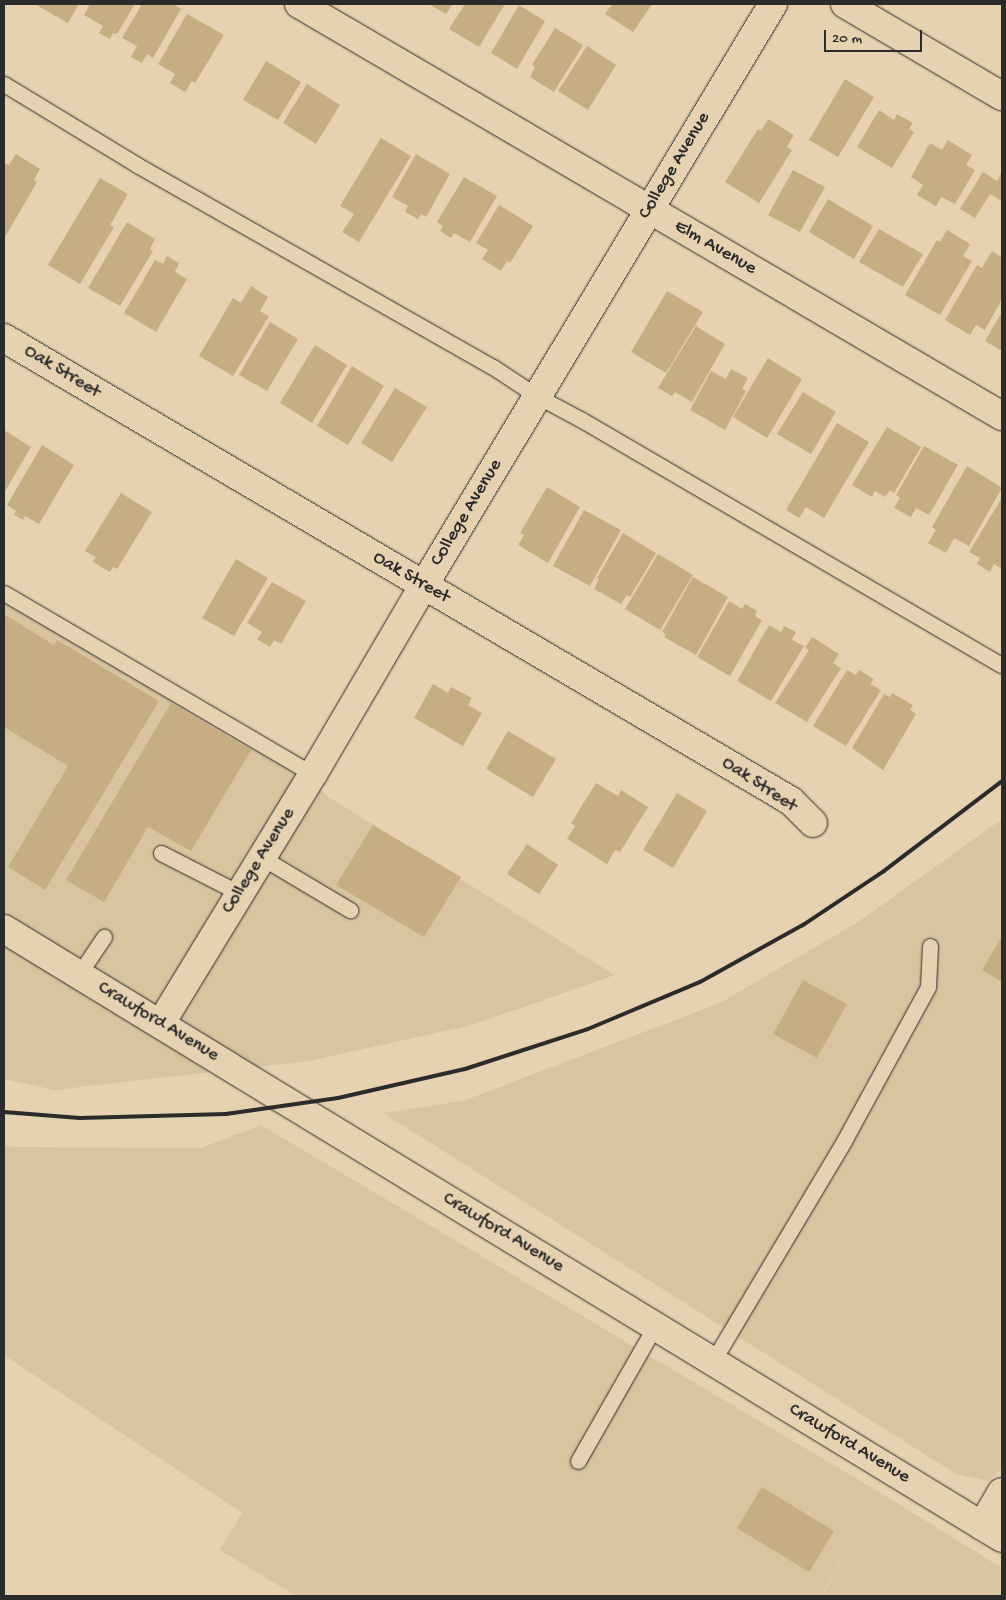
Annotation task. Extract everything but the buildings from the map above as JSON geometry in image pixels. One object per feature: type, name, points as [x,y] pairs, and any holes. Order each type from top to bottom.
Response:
[{"type":"street","name":"Elm Avenue","points":[[299,4],[1002,416]]},
{"type":"street","name":"College Avenue","points":[[161,1023],[313,774],[424,585],[773,4]]},
{"type":"street","points":[[845,4],[1002,96]]},
{"type":"street","name":"Oak Street","points":[[4,338],[791,801],[813,823]]},
{"type":"street","name":"Crawford Avenue","points":[[4,929],[161,1023],[992,1532]]},
{"type":"street","points":[[992,1532],[1002,1492]]},
{"type":"lane","points":[[4,84],[137,166],[493,366],[537,396],[582,420],[1002,665]]},
{"type":"lane","points":[[4,593],[313,774]]},
{"type":"lane","points":[[161,853],[239,893]]},
{"type":"lane","points":[[261,857],[350,910]]},
{"type":"lane","points":[[79,974],[104,937]]},
{"type":"lane","points":[[713,1361],[844,1141],[928,987],[930,946]]},
{"type":"lane","points":[[578,1461],[655,1326]]},
{"type":"shaded area","points":[[4,593],[291,763],[327,796],[615,975],[469,1026],[308,1061],[55,1090],[4,1079]]},
{"type":"shaded area","points":[[1002,819],[1002,1468],[988,1481],[956,1474],[383,1113],[463,1101],[720,1003],[858,922]]},
{"type":"shaded area","points":[[261,1125],[879,1492],[1002,1568],[1002,1596],[822,1596],[876,1498],[821,1596],[296,1596],[220,1550],[242,1513],[4,1355],[4,1145],[15,1147],[201,1148]]},
{"type":"railway","points":[[4,1112],[80,1118],[226,1114],[338,1098],[465,1069],[588,1029],[700,982],[803,925],[884,871],[1002,781]]}]
